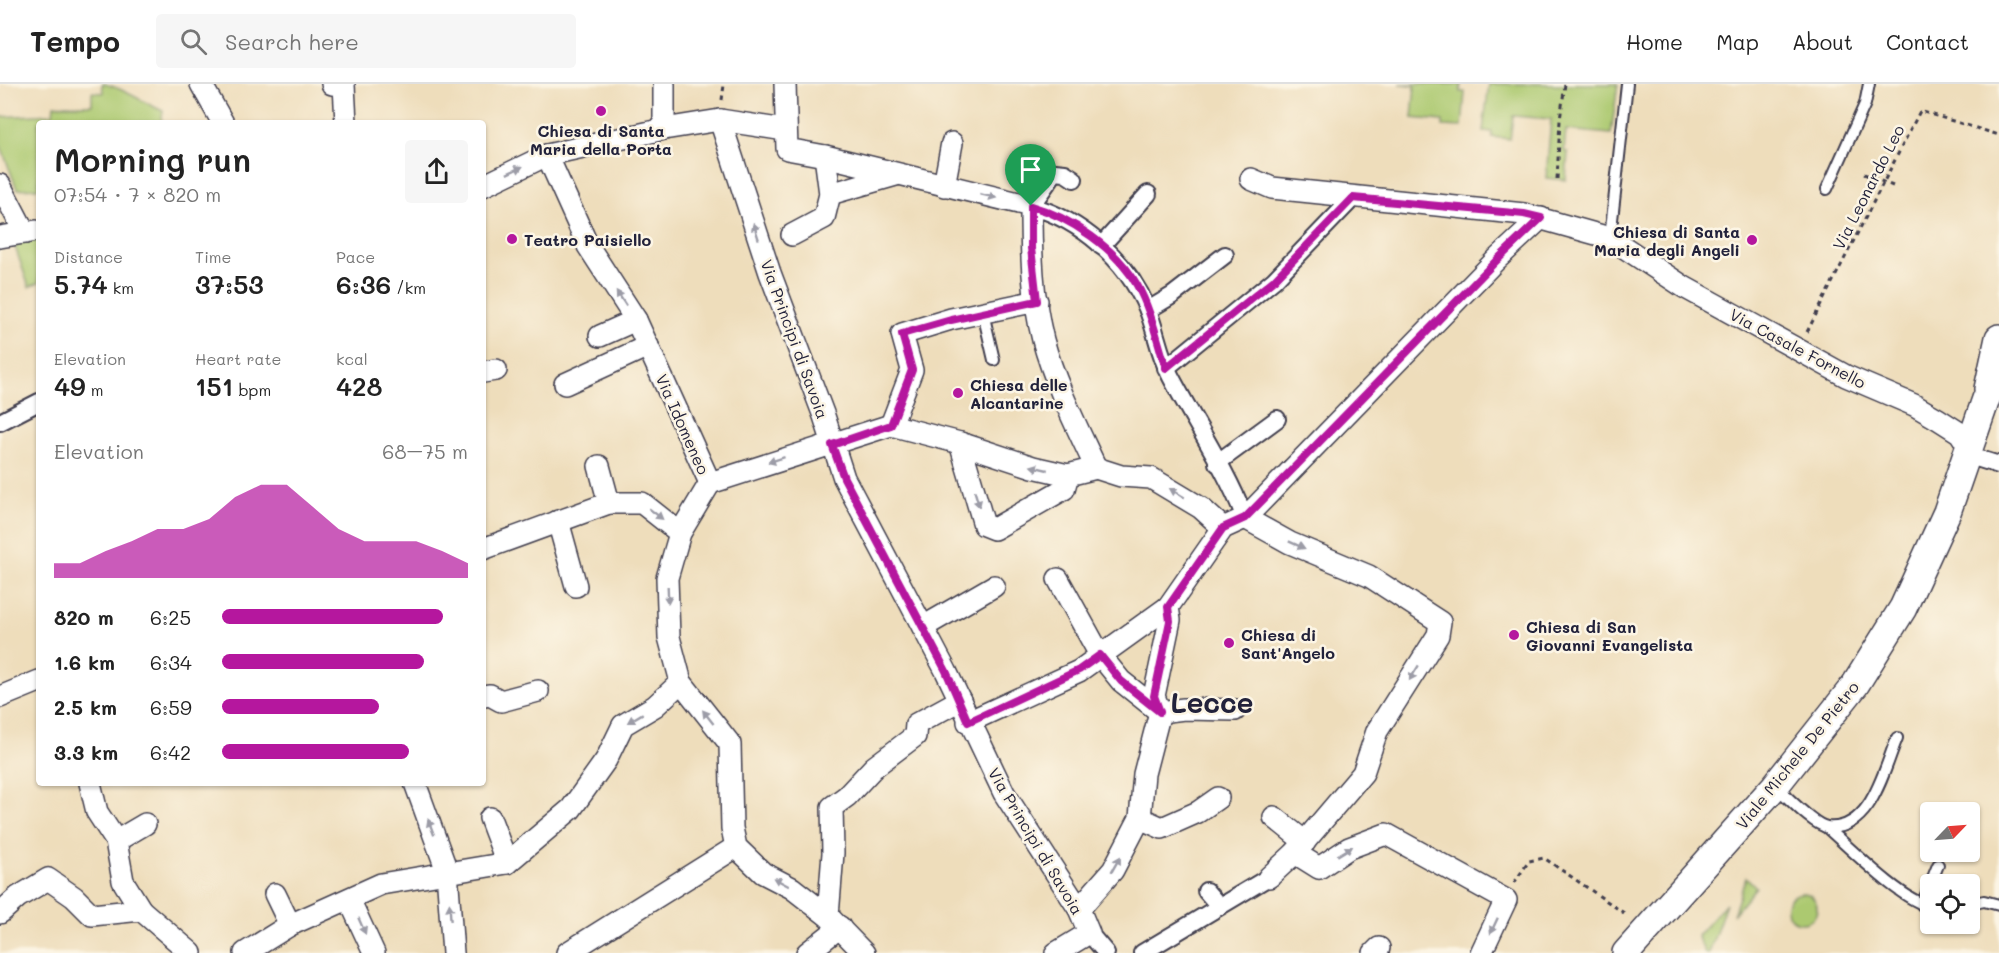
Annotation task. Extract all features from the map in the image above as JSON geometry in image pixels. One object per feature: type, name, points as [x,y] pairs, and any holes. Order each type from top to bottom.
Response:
[{"type":"street","points":[[201,84],[221,120]]},
{"type":"street","points":[[332,84],[344,85],[346,120]]},
{"type":"street","points":[[664,84],[664,129]]},
{"type":"street","points":[[785,84],[787,149],[825,156],[1031,206],[1054,212],[1073,223],[1122,265],[1136,284],[1148,310],[1166,368],[1234,490],[1245,518],[1290,543],[1369,576],[1440,622],[1438,635],[1377,731],[1363,773],[1300,848],[1269,877],[1219,906],[1156,948]]},
{"type":"street","points":[[486,185],[547,155],[664,129],[720,120],[785,130]]},
{"type":"street","name":"Via Principi di Savoia","points":[[720,120],[770,273],[824,416],[844,478],[875,541],[923,627],[1004,793],[1079,909],[1089,933]]},
{"type":"street","points":[[944,186],[952,143]]},
{"type":"street","name":"Via Idomeneo","points":[[547,155],[588,246],[636,320],[710,483],[680,533],[667,578],[669,637],[681,682],[730,744],[732,828],[736,847]]},
{"type":"street","points":[[792,235],[824,218],[830,194],[825,156]]},
{"type":"street","points":[[1074,179],[1065,173],[1055,172],[1031,206],[1031,248],[1037,301],[1047,351],[1096,468]]},
{"type":"street","points":[[830,194],[897,175]]},
{"type":"street","name":"Via Casale Fornello","points":[[1251,179],[1272,188],[1524,214],[1610,238],[1684,287],[1846,376],[1914,405],[1960,433],[1968,451]]},
{"type":"street","points":[[0,185],[32,231],[0,237]]},
{"type":"street","points":[[1101,246],[1148,194]]},
{"type":"street","points":[[1166,368],[1274,280],[1353,198]]},
{"type":"street","points":[[968,722],[1079,670],[1168,607],[1223,528],[1245,518],[1497,260],[1541,218]]},
{"type":"street","points":[[1148,310],[1173,295],[1225,255]]},
{"type":"street","points":[[891,425],[912,370],[902,334],[1037,301]]},
{"type":"street","points":[[600,336],[636,320]]},
{"type":"street","name":"Viale Michele De Pietro","points":[[1984,405],[1999,338]]},
{"type":"street","points":[[565,384],[648,346]]},
{"type":"street","name":"Viale Michele De Pietro","points":[[1626,953],[1775,786],[1856,685],[1903,608],[1947,512],[1984,405],[1999,371]]},
{"type":"street","points":[[0,422],[36,404]]},
{"type":"street","name":"Via Casale Fornello","points":[[1914,405],[1935,407],[1968,417],[1984,405]]},
{"type":"street","points":[[1217,463],[1277,420]]},
{"type":"street","points":[[710,483],[800,452],[832,445],[891,425],[925,432],[1033,467],[1068,475],[1096,468],[1121,476],[1151,478],[1201,508],[1223,528]]},
{"type":"street","points":[[960,443],[984,525],[994,529],[1064,489],[1068,475]]},
{"type":"street","points":[[1968,451],[1999,465]]},
{"type":"street","points":[[599,466],[609,503]]},
{"type":"street","points":[[486,548],[609,503],[642,504],[680,533]]},
{"type":"street","points":[[558,521],[576,586]]},
{"type":"street","points":[[1058,579],[1100,655],[1121,681],[1160,712],[1184,709],[1235,710]]},
{"type":"street","points":[[923,627],[994,586]]},
{"type":"street","points":[[1079,909],[1113,870],[1140,818],[1144,774],[1160,712],[1154,696],[1170,621],[1168,607]]},
{"type":"street","points":[[0,697],[36,682]]},
{"type":"street","points":[[245,953],[290,925],[381,884],[507,863],[571,809],[606,760],[623,725],[655,705],[681,682]]},
{"type":"street","points":[[486,696],[490,695],[501,701],[538,691]]},
{"type":"street","points":[[807,953],[834,921],[832,807],[847,796],[874,767],[915,736],[916,724],[960,700]]},
{"type":"street","points":[[91,786],[97,812],[116,841],[123,881],[141,910],[191,953]]},
{"type":"street","points":[[416,786],[447,872],[453,953]]},
{"type":"street","points":[[1140,818],[1162,828],[1198,812],[1218,798]]},
{"type":"street","points":[[1274,817],[1319,868],[1349,848],[1386,834],[1506,900],[1481,953]]},
{"type":"street","points":[[490,818],[507,863]]},
{"type":"street","points":[[116,841],[145,824]]},
{"type":"street","points":[[567,953],[736,847],[763,873],[792,888],[834,921],[864,953]]},
{"type":"street","points":[[0,913],[18,897],[48,879],[74,897],[92,915],[141,910]]},
{"type":"street","points":[[1206,891],[1219,906]]},
{"type":"street","points":[[274,894],[290,925]]},
{"type":"street","points":[[349,899],[374,953]]},
{"type":"street","points":[[1056,953],[1089,933],[1106,953]]},
{"type":"lane","points":[[1610,238],[1628,84]]},
{"type":"lane","points":[[1827,189],[1865,104],[1869,84]]},
{"type":"lane","points":[[983,313],[994,360]]},
{"type":"lane","points":[[1826,827],[1850,824],[1866,810],[1897,738]]},
{"type":"lane","points":[[1775,786],[1892,885],[1920,902]]},
{"type":"lane","points":[[1935,874],[1938,865]]},
{"type":"lane","points":[[1980,902],[1999,905]]},
{"type":"path","points":[[1557,179],[1560,120],[1565,84]]},
{"type":"path","name":"Via Leonardo Leo","points":[[1798,348],[1920,111],[1999,135]]},
{"type":"path","points":[[1864,174],[1893,186]]},
{"type":"path","points":[[1506,900],[1517,876],[1529,861],[1544,858],[1624,913]]},
{"type":"green space","points":[[102,84],[123,91],[163,111],[162,120],[36,120],[36,188],[17,189],[0,144],[0,117],[53,114],[54,105],[92,105],[92,92],[103,93]]},
{"type":"green space","points":[[1399,84],[1461,84],[1460,92],[1465,92],[1462,127],[1443,126],[1443,121],[1412,118],[1415,85]]},
{"type":"green space","points":[[1489,84],[1618,84],[1611,134],[1566,130],[1564,151],[1568,152],[1566,180],[1546,178],[1551,119],[1513,116],[1510,139],[1492,137],[1492,132],[1483,131]]},
{"type":"green space","points":[[36,237],[36,284],[29,287],[13,241]]},
{"type":"green space","points":[[1746,877],[1756,887],[1733,915]]},
{"type":"green space","points":[[1802,893],[1812,898],[1817,908],[1812,918],[1802,923],[1792,918],[1787,908],[1792,898]]},
{"type":"green space","points":[[1726,903],[1709,953],[1705,953],[1697,936]]},
{"type":"place","name":"Chiesa di Santa Maria della Porta","points":[[601,111]]},
{"type":"place","name":"Teatro Paisiello","points":[[512,239]]},
{"type":"place","name":"Chiesa di Santa Maria degli Angeli","points":[[1752,240]]},
{"type":"place","name":"Chiesa delle Alcantarine","points":[[958,393]]},
{"type":"place","name":"Chiesa di San Giovanni Evangelista","points":[[1514,635]]},
{"type":"place","name":"Chiesa di Sant'Angelo","points":[[1229,643]]},
{"type":"district","name":"Lecce","points":[[1212,702]]},
{"type":"route","points":[[1353,198],[1524,214],[1541,218],[1497,260],[1245,518],[1223,528],[1168,607],[1170,621],[1163,643],[1154,696],[1160,712],[1121,681],[1100,655],[1079,670],[968,722],[946,671],[875,541],[844,478],[832,445],[891,425],[912,370],[902,334],[951,320],[1037,301],[1031,248],[1031,206],[1054,212],[1073,223],[1122,265],[1136,284],[1148,310],[1166,368],[1274,280],[1353,198]]}]
